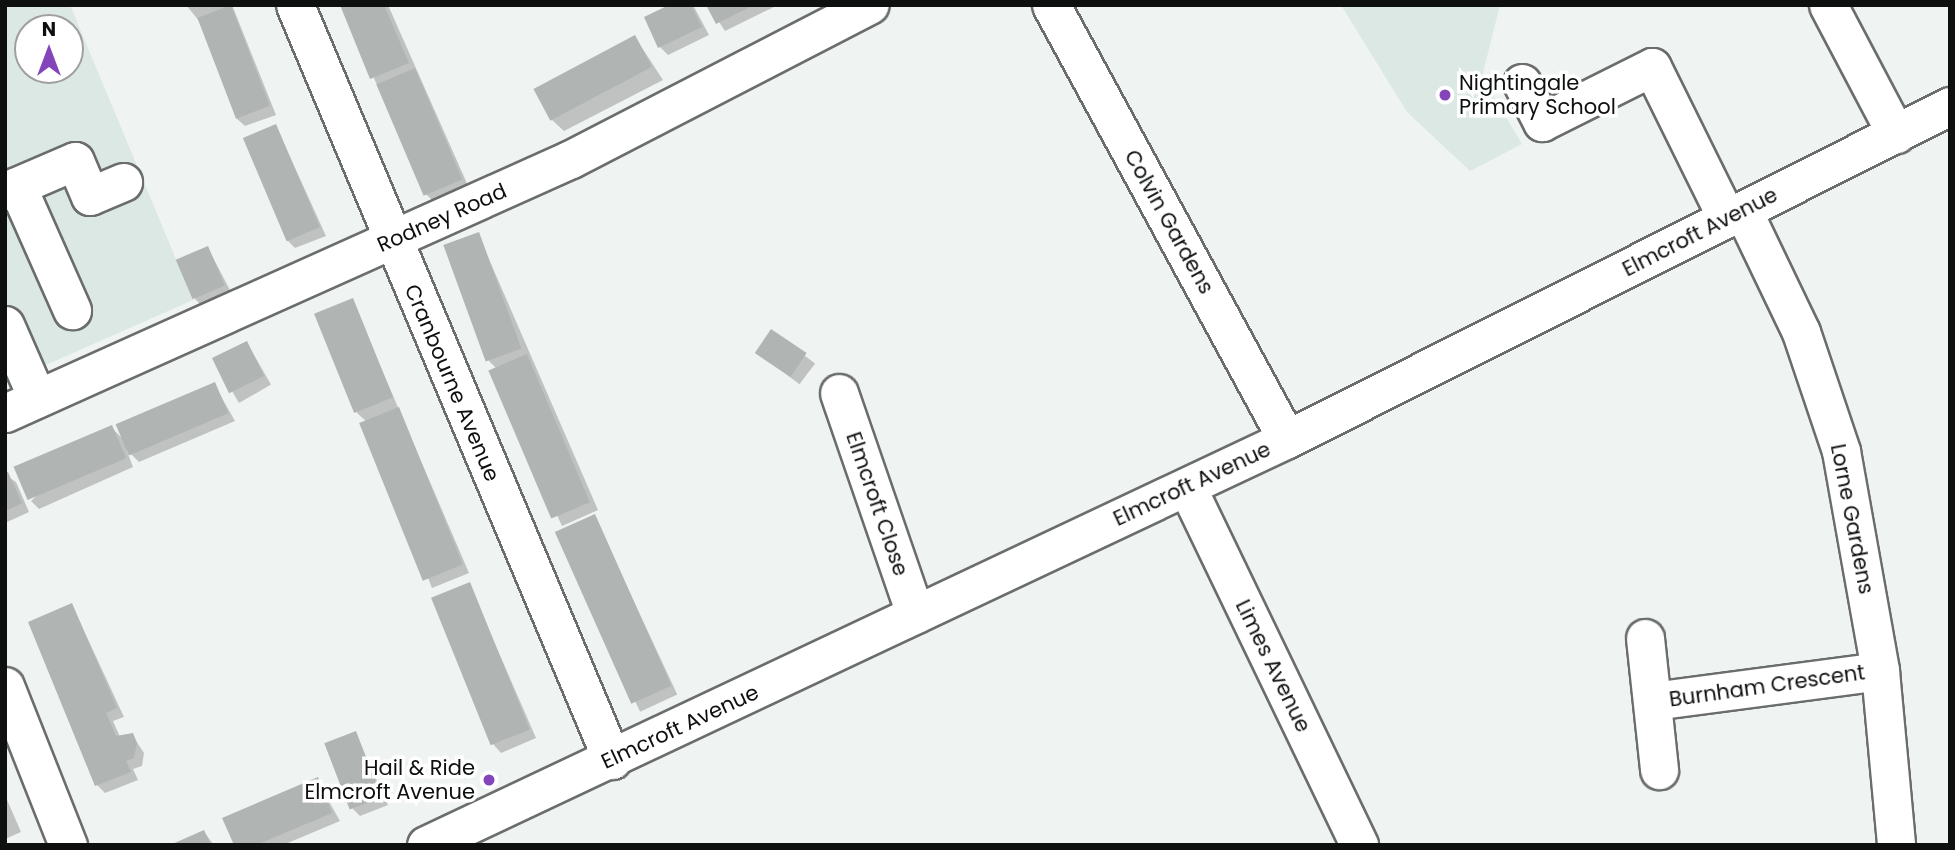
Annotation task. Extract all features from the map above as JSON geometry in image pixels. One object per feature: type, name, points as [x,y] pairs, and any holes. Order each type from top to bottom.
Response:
[{"type":"street","name":"Cranbourne Avenue","points":[[295,5],[391,240],[612,760]]},
{"type":"street","name":"Rodney Road","points":[[21,406],[571,159],[870,5]]},
{"type":"street","name":"Colvin Gardens","points":[[1051,5],[1287,439]]},
{"type":"street","points":[[1828,5],[1896,134]]},
{"type":"street","name":"Lorne Gardens","points":[[1522,83],[1542,122],[1651,67],[1801,332],[1841,451],[1880,671],[1896,845]]},
{"type":"street","name":"Elmcroft Avenue","points":[[426,845],[612,760],[1287,439],[1950,106]]},
{"type":"street","points":[[72,310],[11,188],[75,161],[90,196],[123,182]]},
{"type":"street","points":[[5,325],[21,406]]},
{"type":"street","name":"Elmcroft Close","points":[[839,393],[915,614]]},
{"type":"street","name":"Limes Avenue","points":[[1187,487],[1359,845]]},
{"type":"street","name":"Burnham Crescent","points":[[1645,638],[1659,770]]},
{"type":"street","name":"Burnham Crescent","points":[[1653,701],[1880,671]]},
{"type":"street","points":[[5,686],[68,845]]},
{"type":"shaded area","points":[[5,5],[70,5],[74,14],[14,14],[14,84],[84,84],[84,39],[193,300],[5,383]]},
{"type":"shaded area","name":"Nightingale Primary School","points":[[1341,5],[1500,5],[1482,77],[1522,144],[1470,171],[1407,112]]},
{"type":"building","points":[[231,5],[270,106],[236,119],[197,18]]},
{"type":"building","points":[[340,5],[384,5],[409,63],[370,79]]},
{"type":"building","points":[[669,5],[691,5],[702,27],[658,48],[644,17]]},
{"type":"building","points":[[706,5],[754,5],[716,24]]},
{"type":"building","points":[[635,35],[652,67],[550,121],[533,89]]},
{"type":"building","points":[[415,68],[462,179],[424,196],[376,84]]},
{"type":"building","points":[[276,124],[320,227],[287,241],[243,138]]},
{"type":"building","points":[[479,232],[521,349],[486,362],[443,245]]},
{"type":"building","points":[[208,246],[225,286],[193,299],[176,260]]},
{"type":"building","points":[[353,298],[393,397],[354,413],[314,314]]},
{"type":"building","points":[[771,329],[807,353],[790,377],[755,353]]},
{"type":"building","points":[[247,341],[264,376],[229,393],[212,358]]},
{"type":"building","points":[[527,354],[590,502],[551,519],[488,370]]},
{"type":"building","points":[[215,382],[228,413],[129,455],[116,424]]},
{"type":"building","points":[[399,407],[463,565],[423,581],[359,423]]},
{"type":"building","points":[[112,425],[126,458],[28,500],[14,467]]},
{"type":"building","points":[[8,472],[22,503],[5,511],[5,473]]},
{"type":"building","points":[[595,514],[671,686],[631,704],[555,532]]},
{"type":"building","points":[[470,582],[530,729],[491,745],[431,598]]},
{"type":"building","points":[[72,603],[117,708],[106,713],[116,736],[133,733],[137,743],[134,758],[126,761],[131,772],[95,786],[28,622]]},
{"type":"building","points":[[356,731],[381,797],[350,809],[324,743]]},
{"type":"building","points":[[318,777],[332,813],[256,845],[234,845],[222,818]]},
{"type":"building","points":[[204,830],[211,845],[170,845]]},
{"type":"place","name":"Nightingale Primary School","points":[[1445,95]]},
{"type":"place","name":"Hail & Ride Elmcroft Avenue","points":[[489,780]]}]
